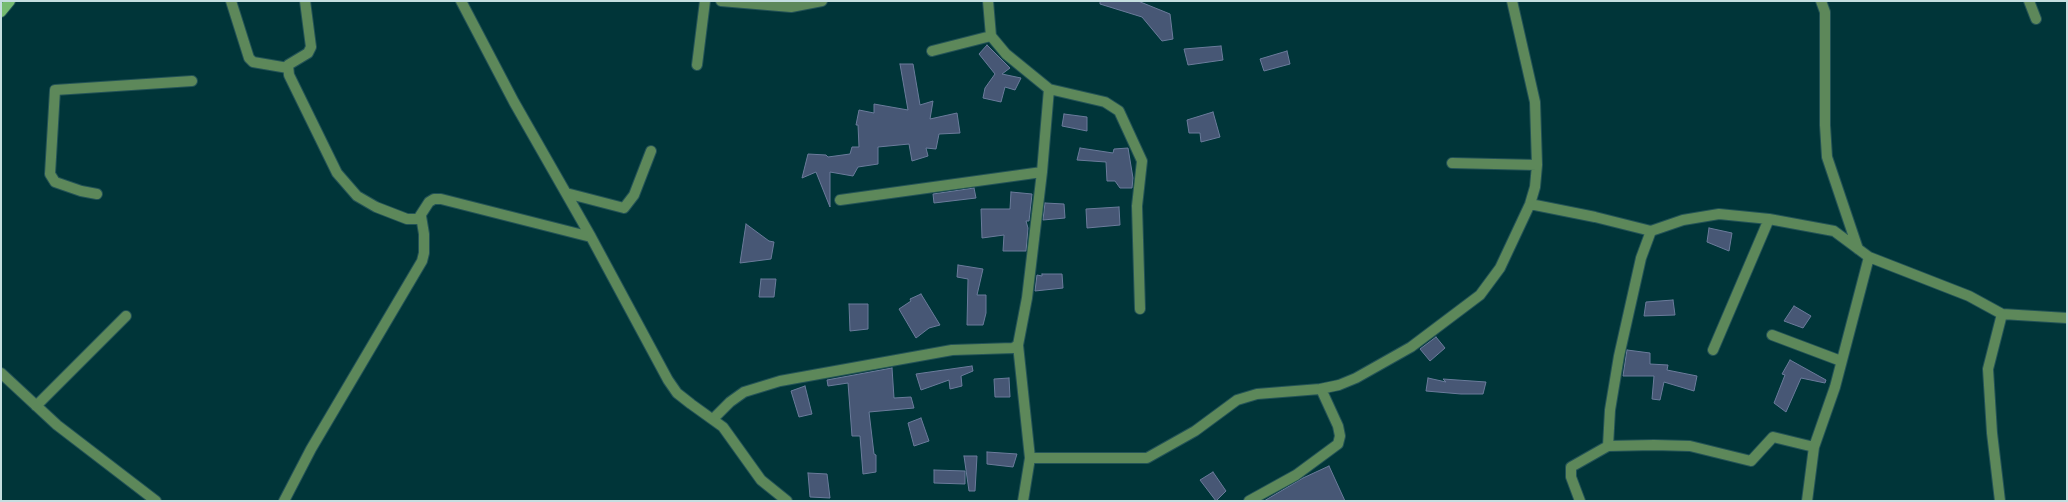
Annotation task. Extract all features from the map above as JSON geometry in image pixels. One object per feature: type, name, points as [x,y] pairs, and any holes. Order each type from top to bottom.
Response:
[{"type":"main road","points":[[1,12],[10,1]]},
{"type":"street","points":[[231,1],[249,58],[253,62],[288,68]]},
{"type":"street","points":[[305,1],[311,47],[308,53],[291,63],[288,68],[289,75],[337,173],[357,196],[376,207],[407,219],[413,220],[421,216],[429,202],[434,199],[441,199],[591,237]]},
{"type":"street","points":[[461,1],[510,94],[591,237],[668,380],[677,393],[723,427],[735,441],[761,480],[787,501]]},
{"type":"street","points":[[697,65],[705,1]]},
{"type":"street","points":[[721,1],[791,7],[802,3],[822,1]]},
{"type":"street","points":[[988,1],[991,36],[1006,54],[1049,89],[1105,102],[1119,111],[1142,161],[1137,206],[1140,309]]},
{"type":"street","points":[[1030,458],[1147,458],[1195,430],[1237,400],[1257,394],[1321,389],[1339,385],[1356,378],[1411,348],[1480,295],[1500,268],[1530,204],[1537,165],[1535,102],[1512,1]]},
{"type":"street","points":[[1821,1],[1825,12],[1825,125],[1827,157],[1858,248]]},
{"type":"street","points":[[2030,1],[2036,19]]},
{"type":"street","points":[[932,51],[991,36]]},
{"type":"street","points":[[97,194],[81,191],[55,182],[50,174],[55,90],[192,81]]},
{"type":"street","points":[[1023,501],[1030,458],[1018,345],[1027,298],[1042,172],[1049,89]]},
{"type":"street","points":[[566,192],[624,208],[634,195],[651,151]]},
{"type":"street","points":[[1452,162],[1537,165]]},
{"type":"street","points":[[840,200],[1042,172]]},
{"type":"street","points":[[1530,204],[1651,231],[1683,220],[1720,214],[1769,218],[1834,231],[1869,257],[1969,296],[2002,314],[2067,318]]},
{"type":"street","points":[[284,501],[311,449],[422,261],[424,234],[421,216]]},
{"type":"street","points":[[1713,350],[1769,218]]},
{"type":"street","points":[[1608,446],[1610,410],[1619,356],[1641,258],[1651,231]]},
{"type":"street","points":[[1807,501],[1814,447],[1835,387],[1869,257]]},
{"type":"street","points":[[2000,501],[1992,433],[1988,369],[2002,314]]},
{"type":"street","points":[[36,406],[126,316]]},
{"type":"street","points":[[1772,335],[1841,361]]},
{"type":"street","points":[[713,419],[730,402],[744,392],[773,383],[952,350],[1012,348],[1018,345]]},
{"type":"street","points":[[1,373],[56,425],[156,501]]},
{"type":"street","points":[[1249,501],[1296,475],[1338,444],[1340,436],[1338,426],[1321,389]]},
{"type":"street","points":[[1580,501],[1572,477],[1572,468],[1608,446],[1690,446],[1751,461],[1773,437],[1814,447]]},
{"type":"building","points":[[1100,1],[1138,1],[1170,14],[1173,39],[1162,41],[1142,17],[1100,4]]},
{"type":"building","points":[[987,45],[1010,68],[1002,74],[1021,78],[1015,90],[1005,87],[1001,102],[983,98],[985,88],[995,74],[979,54]]},
{"type":"building","points":[[1221,46],[1223,60],[1188,65],[1184,49]]},
{"type":"building","points":[[1287,51],[1290,64],[1264,71],[1260,59]]},
{"type":"building","points":[[900,64],[913,64],[920,105],[933,101],[930,119],[957,113],[960,133],[939,134],[936,149],[926,148],[928,156],[912,161],[909,144],[878,147],[878,164],[858,167],[853,176],[830,172],[830,207],[816,172],[802,178],[808,154],[826,155],[828,157],[850,154],[852,147],[859,147],[858,125],[856,125],[859,110],[874,113],[874,104],[908,110]]},
{"type":"building","points":[[1213,112],[1220,137],[1201,142],[1200,133],[1189,133],[1187,120]]},
{"type":"building","points":[[1064,114],[1087,117],[1087,131],[1062,126]]},
{"type":"building","points":[[1080,148],[1113,153],[1114,149],[1128,148],[1133,178],[1132,188],[1120,188],[1115,181],[1107,181],[1106,162],[1077,160]]},
{"type":"building","points":[[974,188],[976,198],[934,203],[933,194]]},
{"type":"building","points":[[1011,192],[1032,194],[1029,221],[1026,221],[1028,228],[1026,251],[1003,251],[1004,235],[982,238],[981,209],[1010,209]]},
{"type":"building","points":[[1045,203],[1064,204],[1065,218],[1043,220]]},
{"type":"building","points":[[1119,207],[1120,225],[1087,228],[1086,209]]},
{"type":"building","points":[[746,224],[769,241],[774,242],[771,259],[740,263]]},
{"type":"building","points":[[1709,228],[1732,233],[1729,251],[1707,242]]},
{"type":"building","points":[[958,265],[983,269],[977,295],[986,295],[986,313],[983,325],[967,325],[968,279],[957,277]]},
{"type":"building","points":[[1042,274],[1062,274],[1063,288],[1035,291],[1037,275],[1042,276]]},
{"type":"building","points":[[761,279],[776,279],[774,297],[759,297]]},
{"type":"building","points":[[921,294],[940,325],[929,328],[916,338],[899,309],[911,301],[910,299]]},
{"type":"building","points":[[1673,300],[1675,315],[1644,316],[1646,302]]},
{"type":"building","points":[[849,304],[868,304],[868,329],[850,331]]},
{"type":"building","points":[[1794,306],[1811,316],[1803,328],[1784,321]]},
{"type":"building","points":[[1436,337],[1445,348],[1430,361],[1420,349]]},
{"type":"building","points":[[1627,350],[1650,353],[1650,364],[1668,365],[1667,370],[1697,376],[1694,391],[1664,382],[1660,400],[1652,399],[1654,376],[1623,376]]},
{"type":"building","points":[[1790,360],[1826,380],[1825,383],[1801,378],[1786,412],[1774,403],[1785,375],[1782,374]]},
{"type":"building","points":[[972,366],[973,371],[961,376],[962,386],[950,389],[949,380],[921,390],[916,374]]},
{"type":"building","points":[[892,368],[894,398],[911,397],[914,408],[869,412],[874,454],[876,455],[876,472],[863,474],[860,436],[852,436],[848,383],[828,386],[827,380]]},
{"type":"building","points":[[1009,378],[1010,397],[995,397],[994,379]]},
{"type":"building","points":[[1428,378],[1446,382],[1443,379],[1486,382],[1483,394],[1461,394],[1426,391]]},
{"type":"building","points":[[805,386],[812,414],[799,417],[791,391]]},
{"type":"building","points":[[921,418],[929,441],[914,446],[908,423]]},
{"type":"building","points":[[987,452],[1017,454],[1013,467],[987,464]]},
{"type":"building","points":[[964,456],[977,456],[975,491],[969,491]]},
{"type":"building","points":[[1329,466],[1345,501],[1264,501],[1303,478]]},
{"type":"building","points":[[934,470],[965,471],[965,484],[934,483]]},
{"type":"building","points":[[1213,472],[1226,491],[1216,501],[1200,480]]},
{"type":"building","points":[[808,473],[827,474],[830,498],[810,497]]}]
